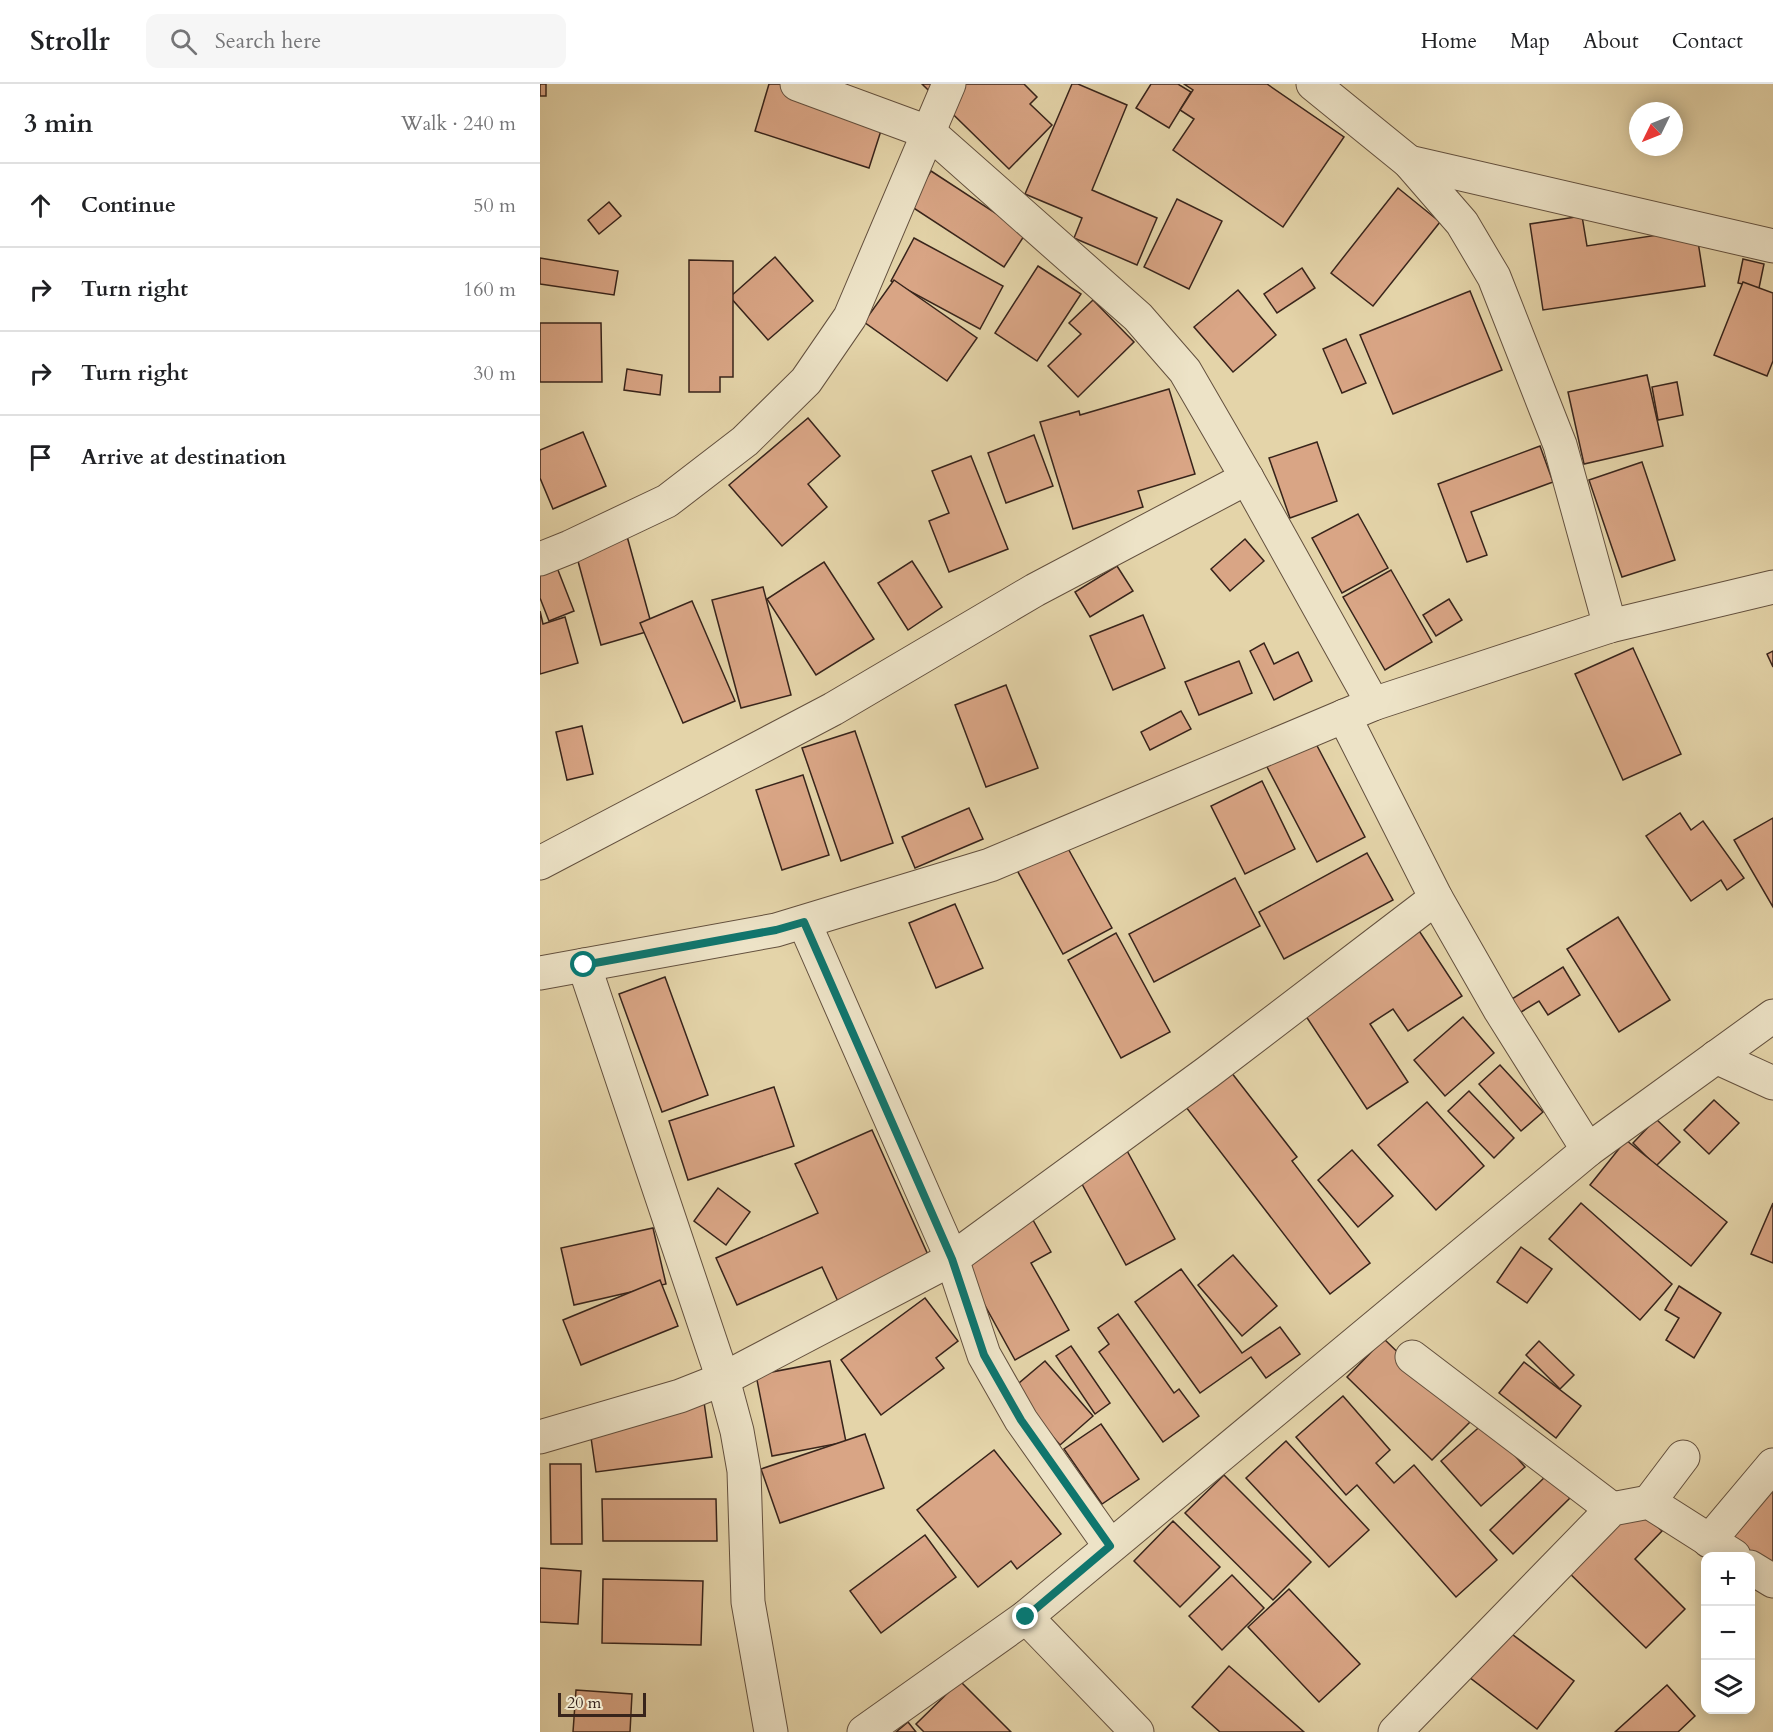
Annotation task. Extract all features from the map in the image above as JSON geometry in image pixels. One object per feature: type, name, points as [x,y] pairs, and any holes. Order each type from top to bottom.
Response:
[{"type":"street","points":[[797,84],[930,133],[1138,317],[1185,371],[1247,478],[1359,710],[1436,898],[1500,1010],[1588,1150]]},
{"type":"street","points":[[540,559],[667,501],[745,441],[806,381],[850,317],[950,84]]},
{"type":"street","points":[[1313,84],[1409,162],[1462,223],[1494,277],[1560,445],[1610,626]]},
{"type":"street","points":[[1409,162],[1773,246]]},
{"type":"street","points":[[540,863],[833,709],[1035,590],[1247,478]]},
{"type":"street","points":[[540,973],[776,930],[990,865],[1359,710],[1610,626],[1773,587]]},
{"type":"street","points":[[540,1437],[680,1396],[723,1379],[952,1259],[1208,1072],[1436,898]]},
{"type":"street","points":[[804,922],[952,1259],[984,1355],[1021,1420],[1110,1546]]},
{"type":"street","points":[[584,965],[723,1379],[737,1431],[744,1471],[748,1602],[771,1732]]},
{"type":"street","points":[[864,1732],[1026,1617],[1588,1150],[1773,1016]]},
{"type":"street","points":[[1716,1057],[1773,1083]]},
{"type":"street","points":[[1412,1357],[1612,1509]]},
{"type":"street","points":[[1649,1503],[1683,1457]]},
{"type":"street","points":[[1395,1732],[1612,1509],[1649,1503],[1721,1549],[1773,1465]]},
{"type":"street","points":[[1755,1570],[1773,1581]]},
{"type":"street","points":[[1026,1617],[1137,1732]]},
{"type":"building","points":[[540,84],[546,84],[546,96],[540,96]]},
{"type":"building","points":[[769,84],[803,84],[887,112],[869,168],[755,131]]},
{"type":"building","points":[[922,84],[1024,84],[1037,97],[1030,104],[1052,125],[1009,169]]},
{"type":"building","points":[[1072,84],[1078,84],[1127,105],[1092,190],[1157,218],[1137,265],[1074,238],[1082,218],[1025,194]]},
{"type":"building","points":[[1151,84],[1178,84],[1191,92],[1169,128],[1136,108]]},
{"type":"building","points":[[1184,84],[1267,84],[1344,137],[1283,227],[1173,150],[1194,119],[1180,110],[1193,90]]},
{"type":"building","points":[[931,171],[1026,233],[1004,267],[909,205]]},
{"type":"building","points":[[1398,188],[1440,222],[1373,306],[1331,273]]},
{"type":"building","points":[[1177,199],[1222,221],[1189,289],[1144,267]]},
{"type":"building","points":[[609,202],[621,216],[599,234],[588,220]]},
{"type":"building","points":[[1582,216],[1587,246],[1696,229],[1705,286],[1543,310],[1530,224]]},
{"type":"building","points":[[914,238],[1003,286],[980,329],[891,281]]},
{"type":"building","points":[[775,257],[813,301],[768,340],[730,297]]},
{"type":"building","points":[[540,258],[618,271],[614,295],[540,284]]},
{"type":"building","points":[[1743,259],[1764,264],[1759,288],[1738,283]]},
{"type":"building","points":[[689,260],[733,261],[733,377],[720,377],[720,392],[689,392]]},
{"type":"building","points":[[1038,266],[1081,294],[1037,361],[995,333]]},
{"type":"building","points":[[1302,268],[1315,288],[1277,313],[1264,294]]},
{"type":"building","points":[[894,280],[977,338],[947,381],[864,322]]},
{"type":"building","points":[[1743,282],[1773,293],[1773,361],[1767,376],[1714,355]]},
{"type":"building","points":[[1238,290],[1276,335],[1233,372],[1194,327]]},
{"type":"building","points":[[1470,291],[1502,370],[1393,414],[1360,335]]},
{"type":"building","points":[[1093,300],[1134,342],[1078,397],[1048,366],[1081,334],[1069,323]]},
{"type":"building","points":[[540,323],[601,323],[602,382],[540,382]]},
{"type":"building","points":[[1346,339],[1366,383],[1342,393],[1323,349]]},
{"type":"building","points":[[627,369],[662,375],[660,395],[624,390]]},
{"type":"building","points":[[1647,375],[1663,446],[1584,464],[1568,392]]},
{"type":"building","points":[[1677,382],[1683,415],[1658,420],[1652,387]]},
{"type":"building","points":[[1169,389],[1195,474],[1138,491],[1143,507],[1073,529],[1040,422],[1079,411],[1080,415]]},
{"type":"building","points":[[808,418],[840,456],[808,484],[827,507],[782,546],[729,485]]},
{"type":"building","points":[[583,432],[606,486],[553,509],[540,478],[540,450]]},
{"type":"building","points":[[1034,435],[1053,486],[1006,503],[988,453]]},
{"type":"building","points":[[1317,442],[1337,501],[1290,518],[1269,458]]},
{"type":"building","points":[[1540,446],[1553,482],[1471,512],[1487,555],[1467,562],[1438,484]]},
{"type":"building","points":[[971,456],[1008,549],[949,572],[929,521],[949,513],[932,471]]},
{"type":"building","points":[[1642,462],[1675,560],[1622,577],[1589,480]]},
{"type":"building","points":[[1358,514],[1388,568],[1342,593],[1312,538]]},
{"type":"building","points":[[625,529],[653,630],[601,645],[573,543]]},
{"type":"building","points":[[1245,539],[1264,561],[1230,591],[1211,569]]},
{"type":"building","points":[[912,561],[942,607],[908,630],[878,583]]},
{"type":"building","points":[[824,562],[874,639],[816,675],[767,599]]},
{"type":"building","points":[[556,565],[574,611],[549,621],[540,598],[540,571]]},
{"type":"building","points":[[1117,566],[1133,591],[1090,617],[1075,592]]},
{"type":"building","points":[[1391,570],[1432,642],[1385,670],[1343,597]]},
{"type":"building","points":[[763,587],[791,695],[741,708],[712,600]]},
{"type":"building","points":[[1449,599],[1462,620],[1436,636],[1423,615]]},
{"type":"building","points":[[692,601],[735,701],[683,723],[640,623]]},
{"type":"building","points":[[540,611],[543,624],[565,617],[578,663],[540,674]]},
{"type":"building","points":[[1143,615],[1165,668],[1113,690],[1090,636]]},
{"type":"building","points":[[1264,643],[1274,664],[1298,652],[1312,681],[1274,700],[1250,651]]},
{"type":"building","points":[[1633,648],[1681,754],[1623,780],[1575,674]]},
{"type":"building","points":[[1773,651],[1773,667],[1767,654]]},
{"type":"building","points":[[1239,661],[1252,693],[1199,715],[1185,682]]},
{"type":"building","points":[[1006,685],[1038,768],[986,787],[955,705]]},
{"type":"building","points":[[1181,711],[1191,729],[1150,750],[1141,732]]},
{"type":"building","points":[[582,726],[593,774],[567,780],[556,732]]},
{"type":"building","points":[[855,731],[893,843],[841,861],[802,748]]},
{"type":"building","points":[[1314,740],[1365,837],[1317,862],[1266,765]]},
{"type":"building","points":[[803,775],[829,855],[782,870],[756,790]]},
{"type":"building","points":[[1262,781],[1295,849],[1245,874],[1211,806]]},
{"type":"building","points":[[969,808],[983,839],[915,868],[902,837]]},
{"type":"building","points":[[1680,813],[1691,830],[1703,821],[1744,878],[1727,890],[1721,880],[1691,901],[1646,836]]},
{"type":"building","points":[[1773,818],[1773,907],[1734,840]]},
{"type":"building","points":[[1055,825],[1112,928],[1063,954],[1007,852]]},
{"type":"building","points":[[1367,853],[1393,900],[1284,959],[1259,912]]},
{"type":"building","points":[[1235,878],[1260,926],[1154,982],[1129,934]]},
{"type":"building","points":[[955,904],[983,968],[936,988],[909,923]]},
{"type":"building","points":[[1410,917],[1462,996],[1408,1031],[1393,1009],[1370,1024],[1408,1082],[1367,1109],[1296,1001]]},
{"type":"building","points":[[1618,917],[1670,1000],[1619,1032],[1567,949]]},
{"type":"building","points":[[1116,933],[1170,1032],[1121,1058],[1068,960]]},
{"type":"building","points":[[1563,967],[1580,995],[1548,1015],[1539,1001],[1513,1017],[1504,1004]]},
{"type":"building","points":[[665,977],[708,1095],[662,1112],[619,994]]},
{"type":"building","points":[[1463,1017],[1494,1053],[1445,1096],[1414,1060]]},
{"type":"building","points":[[1224,1063],[1297,1157],[1292,1161],[1370,1263],[1330,1294],[1179,1098]]},
{"type":"building","points":[[1500,1065],[1543,1112],[1521,1131],[1479,1084]]},
{"type":"building","points":[[774,1087],[794,1146],[688,1180],[669,1121]]},
{"type":"building","points":[[1469,1091],[1514,1138],[1494,1158],[1448,1111]]},
{"type":"building","points":[[1714,1100],[1739,1123],[1709,1154],[1684,1130]]},
{"type":"building","points":[[1427,1102],[1484,1166],[1436,1210],[1378,1145]]},
{"type":"building","points":[[1656,1119],[1680,1142],[1656,1166],[1633,1143]]},
{"type":"building","points":[[872,1130],[933,1266],[841,1308],[822,1267],[737,1305],[716,1258],[818,1213],[795,1164]]},
{"type":"building","points":[[1119,1136],[1175,1239],[1126,1265],[1070,1162]]},
{"type":"building","points":[[1626,1140],[1727,1222],[1691,1266],[1590,1185]]},
{"type":"building","points":[[1352,1150],[1393,1196],[1358,1227],[1318,1180]]},
{"type":"building","points":[[718,1188],[750,1212],[726,1245],[694,1221]]},
{"type":"building","points":[[1581,1203],[1672,1284],[1640,1320],[1549,1239]]},
{"type":"building","points":[[1773,1203],[1773,1263],[1751,1254]]},
{"type":"building","points":[[1029,1213],[1051,1252],[1031,1263],[1069,1330],[1015,1360],[956,1253]]},
{"type":"building","points":[[653,1228],[666,1284],[574,1305],[561,1248]]},
{"type":"building","points":[[1521,1247],[1552,1269],[1527,1303],[1497,1282]]},
{"type":"building","points":[[1233,1255],[1277,1306],[1242,1336],[1198,1285]]},
{"type":"building","points":[[1181,1269],[1242,1353],[1280,1327],[1300,1354],[1266,1378],[1251,1357],[1200,1393],[1135,1302]]},
{"type":"building","points":[[660,1280],[678,1326],[581,1365],[563,1320]]},
{"type":"building","points":[[1679,1286],[1721,1313],[1694,1358],[1666,1340],[1679,1318],[1665,1310]]},
{"type":"building","points":[[925,1298],[958,1341],[936,1358],[944,1368],[881,1415],[841,1360]]},
{"type":"building","points":[[1118,1314],[1174,1393],[1179,1389],[1199,1416],[1163,1442],[1099,1352],[1109,1344],[1098,1328]]},
{"type":"building","points":[[1384,1339],[1470,1422],[1432,1460],[1347,1377]]},
{"type":"building","points":[[1539,1341],[1574,1375],[1560,1389],[1526,1355]]},
{"type":"building","points":[[1071,1346],[1110,1403],[1095,1414],[1056,1356]]},
{"type":"building","points":[[830,1361],[846,1442],[772,1456],[756,1375]]},
{"type":"building","points":[[1045,1361],[1093,1416],[1060,1445],[1012,1389]]},
{"type":"building","points":[[1524,1362],[1581,1406],[1556,1438],[1499,1393]]},
{"type":"building","points":[[1343,1396],[1390,1450],[1376,1463],[1394,1483],[1414,1465],[1497,1560],[1456,1597],[1357,1485],[1346,1495],[1296,1437]]},
{"type":"building","points":[[704,1402],[712,1457],[596,1472],[588,1417]]},
{"type":"building","points":[[1485,1422],[1525,1467],[1481,1506],[1441,1461]]},
{"type":"building","points":[[1101,1424],[1139,1479],[1102,1504],[1064,1449]]},
{"type":"building","points":[[865,1434],[884,1488],[780,1523],[761,1469]]},
{"type":"building","points":[[1286,1441],[1369,1530],[1329,1567],[1246,1478]]},
{"type":"building","points":[[994,1450],[1061,1534],[1017,1569],[1011,1561],[978,1587],[917,1510]]},
{"type":"building","points":[[550,1464],[581,1464],[582,1544],[551,1544]]},
{"type":"building","points":[[1224,1475],[1311,1562],[1273,1600],[1185,1513]]},
{"type":"building","points":[[1547,1475],[1570,1498],[1513,1554],[1490,1530]]},
{"type":"building","points":[[1760,1482],[1773,1493],[1773,1573],[1755,1557],[1755,1552],[1749,1552],[1720,1527]]},
{"type":"building","points":[[1627,1496],[1662,1531],[1635,1559],[1685,1609],[1646,1648],[1560,1564]]},
{"type":"building","points":[[602,1499],[716,1499],[717,1541],[603,1541]]},
{"type":"building","points":[[1173,1521],[1220,1567],[1180,1607],[1134,1561]]},
{"type":"building","points":[[925,1535],[956,1577],[881,1633],[850,1591]]},
{"type":"building","points":[[540,1568],[581,1571],[578,1624],[540,1622]]},
{"type":"building","points":[[1232,1575],[1264,1608],[1222,1650],[1189,1616]]},
{"type":"building","points":[[603,1579],[703,1581],[701,1645],[602,1643]]},
{"type":"building","points":[[1289,1589],[1360,1664],[1319,1702],[1248,1627]]},
{"type":"building","points":[[1488,1616],[1574,1681],[1537,1729],[1452,1664]]},
{"type":"building","points":[[1229,1666],[1304,1732],[1220,1732],[1192,1707]]},
{"type":"building","points":[[960,1681],[1011,1732],[924,1732],[916,1724]]},
{"type":"building","points":[[1667,1685],[1695,1716],[1678,1732],[1615,1732]]},
{"type":"building","points":[[576,1690],[632,1694],[630,1732],[573,1732]]},
{"type":"building","points":[[908,1722],[916,1732],[896,1732]]},
{"type":"route","points":[[584,965],[776,930],[804,922],[952,1259],[984,1355],[1021,1420],[1110,1546],[1026,1617]]}]
